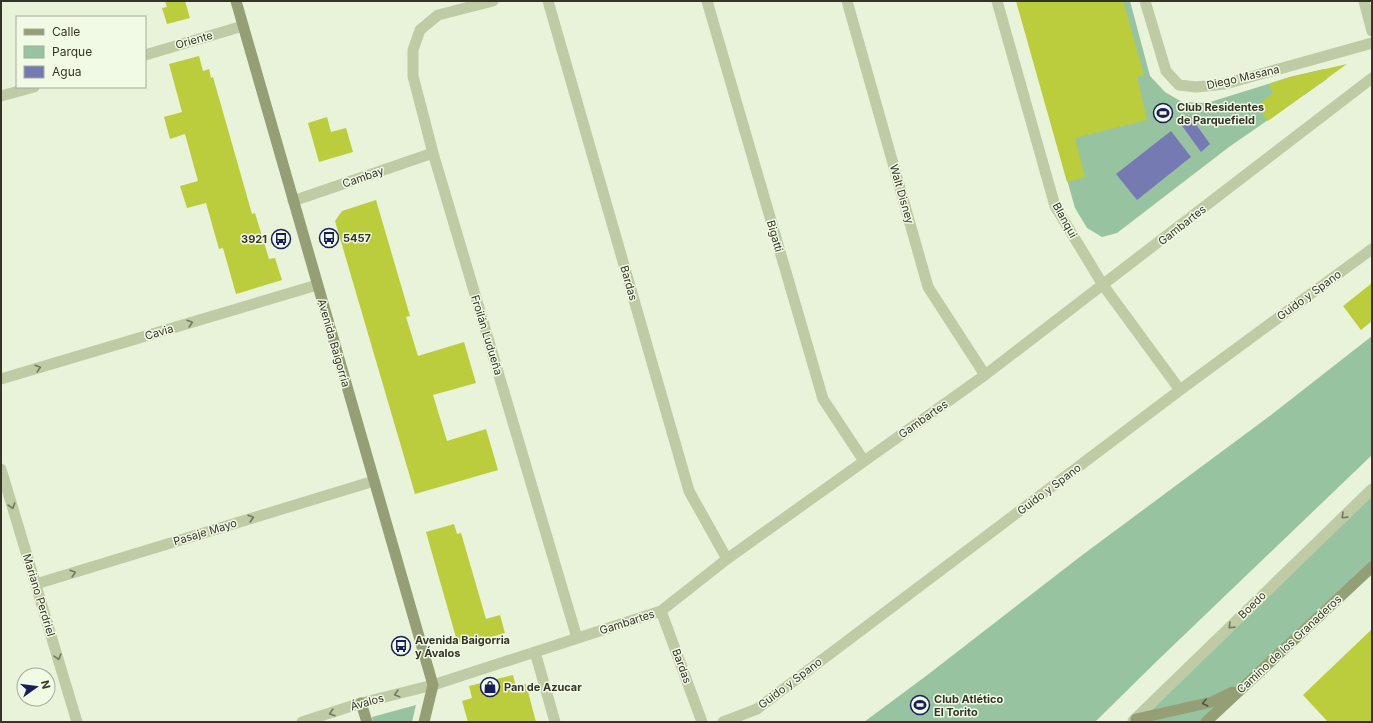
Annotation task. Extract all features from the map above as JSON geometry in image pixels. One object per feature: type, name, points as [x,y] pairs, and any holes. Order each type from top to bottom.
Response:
[{"type":"main road","name":"Avenida Baigorria","points":[[236,1],[433,684]]},
{"type":"main road","name":"Camino de los Granaderos","points":[[1206,722],[1372,567]]},
{"type":"main road","points":[[424,722],[433,684]]},
{"type":"main road","points":[[1135,720],[1212,702],[1241,689]]},
{"type":"main road","points":[[361,703],[367,722]]},
{"type":"street","name":"Froilán Ludueña","points":[[493,1],[438,15],[420,30],[414,50],[413,76],[433,153],[577,638]]},
{"type":"street","name":"Bardas","points":[[548,1],[689,491],[727,559]]},
{"type":"street","name":"Bigatti","points":[[707,1],[823,399],[864,461]]},
{"type":"street","name":"Walt Disney","points":[[847,1],[928,287],[985,375]]},
{"type":"street","name":"Blanqui","points":[[997,1],[1055,206],[1103,285],[1180,390]]},
{"type":"street","name":"Diego Masana","points":[[1145,1],[1166,71],[1179,85],[1196,87],[1225,84],[1372,43]]},
{"type":"street","points":[[1364,1],[1372,31]]},
{"type":"street","name":"Oriente","points":[[146,55],[243,26]]},
{"type":"street","name":"Gambartes","points":[[433,684],[661,611],[727,559],[985,375],[1372,78]]},
{"type":"street","points":[[1,96],[30,88]]},
{"type":"street","name":"Cambay","points":[[293,201],[433,153]]},
{"type":"street","name":"Guido y Spano","points":[[723,722],[757,709],[1180,390],[1372,249]]},
{"type":"street","name":"Cavia","points":[[1,379],[318,285]]},
{"type":"street","name":"Mariano Perdriel","points":[[1,469],[77,722]]},
{"type":"street","name":"Pasaje Mayo","points":[[36,584],[374,481]]},
{"type":"street","name":"Boedo","points":[[1135,720],[1372,488]]},
{"type":"street","name":"Bardas","points":[[661,611],[702,722]]},
{"type":"street","points":[[535,652],[555,722]]},
{"type":"street","name":"Ávalos","points":[[302,722],[361,703],[433,684]]},
{"type":"green space","name":"Club Residentes de Parquefield","points":[[1130,1],[1150,76],[1165,92],[1182,102],[1207,103],[1290,77],[1324,69],[1327,79],[1229,147],[1117,233],[1102,237],[1087,228],[1075,208],[1017,2]]},
{"type":"green space","points":[[1372,336],[1372,455],[1095,722],[864,722],[1081,556],[1271,415]]},
{"type":"green space","points":[[1372,489],[1372,567],[1206,722],[1133,722]]},
{"type":"green space","points":[[416,705],[412,722],[373,722],[372,717]]},
{"type":"water","points":[[1190,116],[1210,144],[1201,152],[1180,123]]},
{"type":"water","points":[[1171,131],[1191,157],[1137,200],[1116,174]]},
{"type":"building","points":[[165,1],[185,1],[190,18],[167,24],[162,8],[167,7]]},
{"type":"building","points":[[1016,1],[1123,1],[1144,75],[1137,77],[1147,120],[1075,138],[1085,177],[1067,182]]},
{"type":"building","points":[[199,56],[203,71],[209,69],[211,78],[213,77],[252,214],[255,213],[269,259],[275,258],[282,280],[236,294],[223,248],[219,249],[206,203],[187,208],[180,186],[198,181],[185,134],[170,139],[164,117],[182,112],[169,64]]},
{"type":"building","points":[[1347,64],[1268,121],[1257,106],[1273,93],[1269,84],[1290,77]]},
{"type":"building","points":[[327,117],[331,132],[346,128],[353,152],[319,162],[308,123]]},
{"type":"building","points":[[376,200],[410,316],[406,317],[418,356],[464,342],[476,383],[433,395],[447,441],[486,429],[498,470],[415,494],[335,221],[342,211]]},
{"type":"building","points":[[1372,283],[1372,321],[1361,330],[1343,306]]},
{"type":"building","points":[[454,524],[457,534],[461,533],[486,619],[500,615],[505,633],[465,645],[457,641],[426,532]]},
{"type":"building","points":[[1372,629],[1372,722],[1328,722],[1303,695]]},
{"type":"building","points":[[513,675],[516,687],[526,684],[536,722],[468,722],[462,701],[472,698],[469,686]]},
{"type":"place","name":"Club Residentes de Parquefield","points":[[1163,113]]},
{"type":"place","name":"5457","points":[[329,238]]},
{"type":"place","name":"3921","points":[[281,239]]},
{"type":"place","name":"Avenida Baigorria y Ávalos","points":[[401,646]]},
{"type":"place","name":"Pan de Azucar","points":[[490,687]]},
{"type":"place","name":"Club Atlético El Torito","points":[[920,705]]}]
